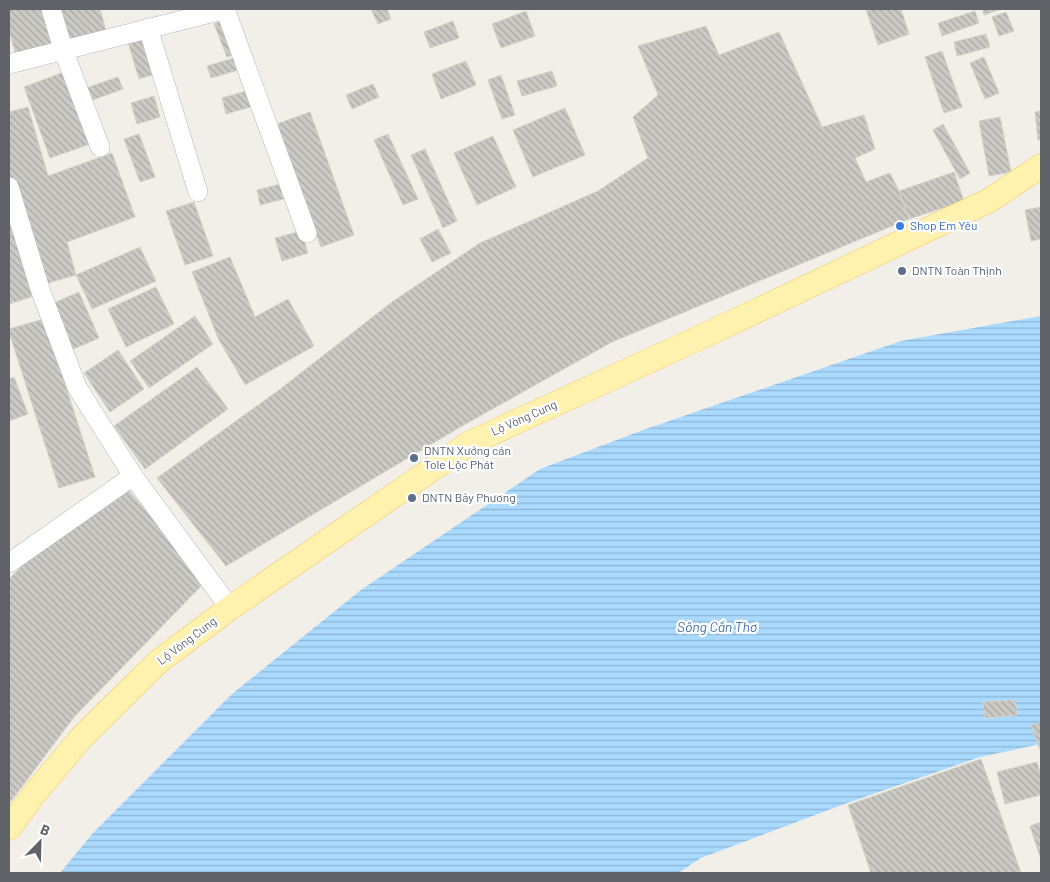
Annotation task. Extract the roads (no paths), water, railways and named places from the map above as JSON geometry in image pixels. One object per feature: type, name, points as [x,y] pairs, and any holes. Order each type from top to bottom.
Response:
[{"type":"main road","name":"Lộ Vòng Cung","points":[[9,828],[35,793],[81,738],[158,662],[230,608],[470,443],[712,332],[990,200],[1041,166]]},
{"type":"street","points":[[51,9],[63,49],[100,147]]},
{"type":"street","points":[[9,64],[225,9],[306,233]]},
{"type":"street","points":[[148,28],[198,192]]},
{"type":"street","points":[[9,188],[40,289],[77,387],[133,476],[230,608]]},
{"type":"street","points":[[9,559],[133,476]]},
{"type":"water","name":"Sông Cần Thơ","points":[[1041,316],[1041,744],[980,757],[847,803],[701,858],[678,873],[60,873],[93,833],[232,694],[361,590],[540,469],[643,430],[901,341]]},
{"type":"place","name":"Shop Em Yêu","points":[[900,226]]},
{"type":"place","name":"DNTN Toàn Thịnh","points":[[902,271]]},
{"type":"place","name":"DNTN Xưởng cán Tole Lộc Phát","points":[[414,458]]},
{"type":"place","name":"DNTN Bảy Phương","points":[[412,498]]}]
